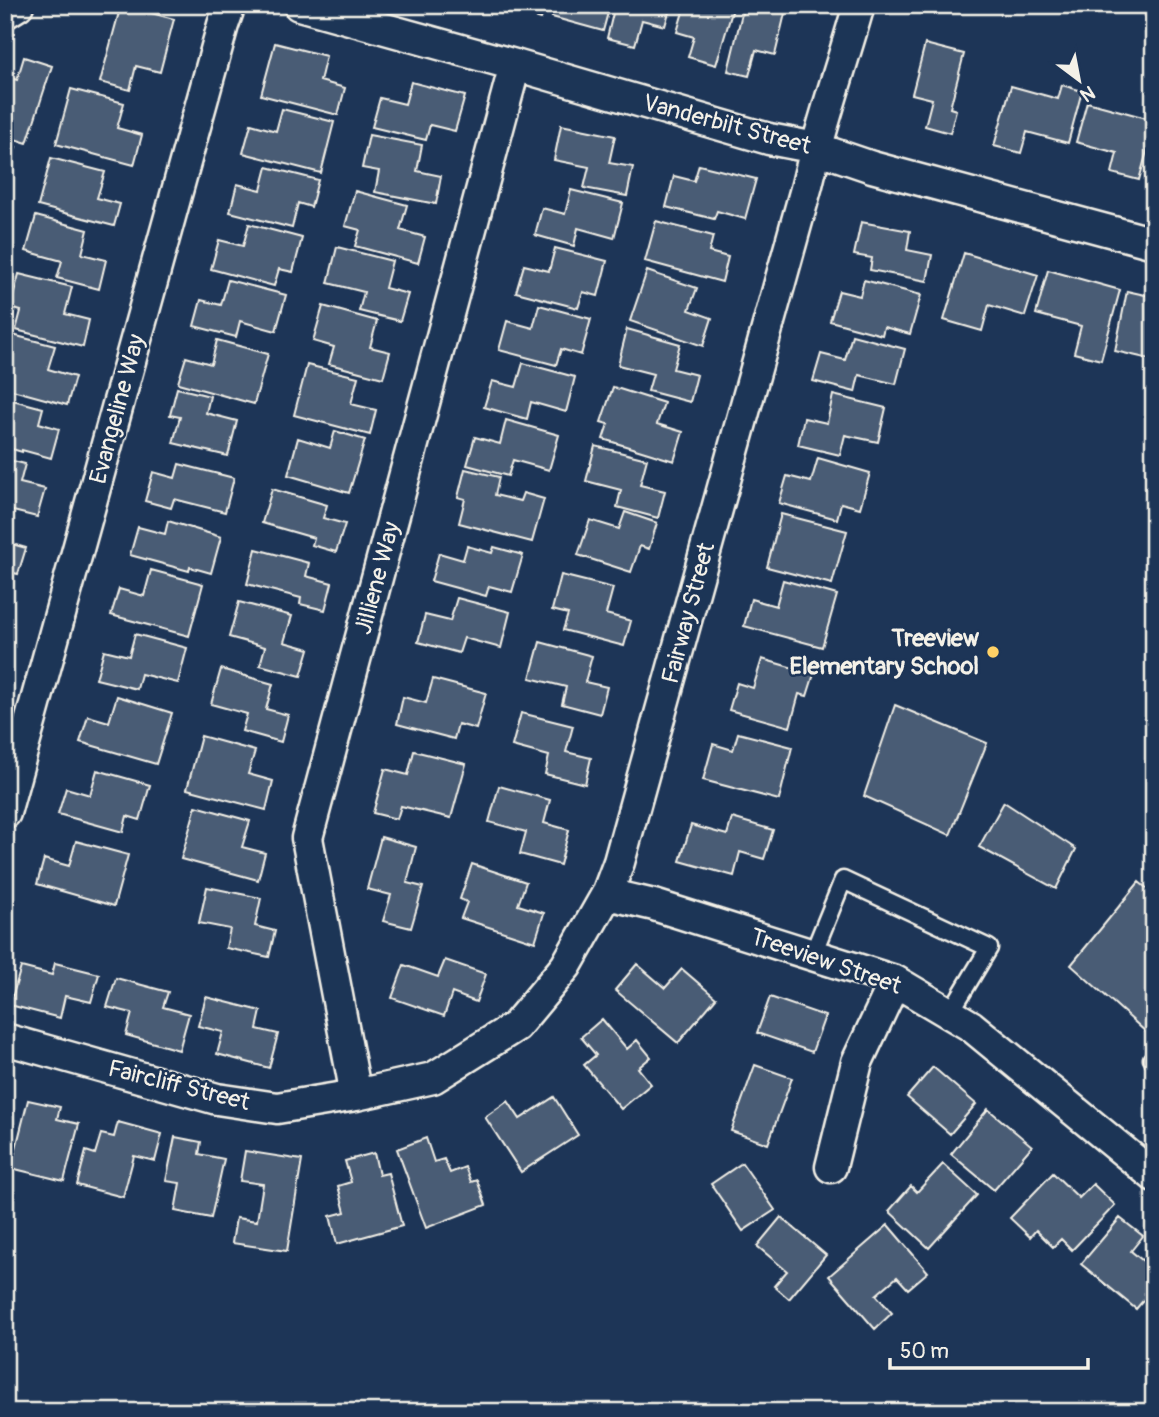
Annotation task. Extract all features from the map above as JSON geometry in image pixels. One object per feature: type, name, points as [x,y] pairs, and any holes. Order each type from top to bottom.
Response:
[{"type":"street","name":"Evangeline Way","points":[[5,813],[230,5]]},
{"type":"street","name":"Vanderbilt Street","points":[[299,5],[769,139],[816,148],[872,167],[1154,243]]},
{"type":"street","name":"Fairway Street","points":[[356,1095],[433,1078],[516,1026],[566,966],[607,894],[619,862],[816,148],[859,5]]},
{"type":"street","name":"Jilliene Way","points":[[356,1095],[307,838],[515,65]]},
{"type":"street","name":"Treeview Street","points":[[607,894],[654,905],[895,981],[971,1026],[1154,1176]]},
{"type":"street","points":[[831,1167],[857,1062],[895,981]]},
{"type":"street","name":"Faircliff Street","points":[[5,1039],[217,1099],[265,1107],[277,1108],[356,1095]]},
{"type":"lane","points":[[812,956],[843,880],[989,948],[950,1013]]},
{"type":"building","points":[[121,5],[174,19],[160,72],[136,66],[130,90],[100,82]]},
{"type":"building","points":[[518,5],[546,5],[541,19],[516,11]]},
{"type":"building","points":[[555,5],[610,5],[603,31],[552,17]]},
{"type":"building","points":[[615,5],[671,5],[665,26],[642,20],[635,45],[607,38]]},
{"type":"building","points":[[685,5],[734,5],[716,65],[688,57],[694,37],[677,32]]},
{"type":"building","points":[[744,5],[787,5],[775,55],[756,50],[749,76],[728,71]]},
{"type":"building","points":[[275,43],[326,56],[320,81],[345,88],[338,115],[261,95]]},
{"type":"building","points":[[925,44],[964,54],[950,108],[956,110],[950,133],[925,126],[932,99],[912,94]]},
{"type":"building","points":[[24,57],[52,66],[27,143],[5,136],[5,76],[17,80]]},
{"type":"building","points":[[411,82],[465,96],[455,131],[430,125],[426,140],[372,127],[380,98],[405,104]]},
{"type":"building","points":[[1062,85],[1082,91],[1068,143],[1027,132],[1021,153],[994,146],[1011,86],[1058,99]]},
{"type":"building","points":[[71,89],[124,103],[117,128],[142,135],[134,165],[56,144]]},
{"type":"building","points":[[1087,102],[1154,120],[1139,180],[1112,173],[1117,153],[1076,142]]},
{"type":"building","points":[[282,109],[334,122],[321,173],[243,153],[251,124],[276,131]]},
{"type":"building","points":[[561,125],[615,136],[609,163],[633,167],[627,196],[584,188],[589,167],[554,160]]},
{"type":"building","points":[[369,135],[422,145],[417,171],[441,176],[436,204],[375,192],[379,171],[362,168]]},
{"type":"building","points":[[5,144],[16,147],[5,186]]},
{"type":"building","points":[[51,158],[105,172],[97,198],[120,204],[114,226],[38,206]]},
{"type":"building","points":[[699,165],[756,179],[745,219],[717,211],[714,219],[666,207],[674,176],[694,181]]},
{"type":"building","points":[[267,167],[318,180],[311,207],[298,203],[292,228],[230,212],[237,184],[261,190]]},
{"type":"building","points":[[571,190],[623,203],[614,238],[578,228],[574,246],[535,235],[542,208],[565,214]]},
{"type":"building","points":[[355,191],[407,205],[400,230],[425,237],[418,263],[355,246],[360,230],[345,226]]},
{"type":"building","points":[[36,216],[88,230],[82,254],[106,260],[99,289],[57,278],[62,261],[26,251]]},
{"type":"building","points":[[656,221],[713,236],[709,252],[728,257],[722,282],[645,261]]},
{"type":"building","points":[[861,222],[910,231],[907,250],[932,255],[927,281],[870,270],[872,258],[854,255]]},
{"type":"building","points":[[249,224],[302,238],[293,272],[279,269],[274,286],[211,269],[219,240],[243,246]]},
{"type":"building","points":[[337,247],[392,261],[385,288],[408,294],[400,321],[359,311],[364,292],[328,283]]},
{"type":"building","points":[[555,248],[607,261],[598,296],[583,292],[578,308],[516,292],[524,265],[549,271]]},
{"type":"building","points":[[964,253],[1038,275],[1025,316],[989,305],[982,331],[944,320]]},
{"type":"building","points":[[1048,270],[1120,290],[1101,360],[1074,353],[1081,326],[1036,314]]},
{"type":"building","points":[[647,271],[697,288],[689,310],[712,318],[703,346],[630,321]]},
{"type":"building","points":[[19,274],[72,287],[65,314],[89,320],[83,347],[16,330],[21,311],[10,308]]},
{"type":"building","points":[[228,280],[286,295],[276,331],[240,321],[236,337],[194,326],[201,300],[221,305]]},
{"type":"building","points":[[864,280],[921,295],[910,334],[884,327],[882,335],[830,321],[839,291],[860,296]]},
{"type":"building","points":[[1127,291],[1154,297],[1154,360],[1115,351]]},
{"type":"building","points":[[539,305],[591,319],[581,355],[561,349],[556,365],[499,350],[507,321],[533,328]]},
{"type":"building","points":[[323,306],[377,321],[370,347],[390,352],[383,378],[329,364],[334,347],[313,341]]},
{"type":"building","points":[[627,329],[680,344],[673,369],[697,375],[690,402],[648,391],[653,374],[618,365]]},
{"type":"building","points":[[5,333],[55,346],[48,369],[75,377],[67,405],[5,388]]},
{"type":"building","points":[[852,335],[905,349],[896,384],[859,375],[855,392],[813,381],[821,354],[845,360]]},
{"type":"building","points":[[217,340],[268,354],[254,404],[178,383],[186,357],[211,364]]},
{"type":"building","points":[[523,363],[575,377],[566,412],[531,402],[527,419],[484,407],[492,381],[516,387]]},
{"type":"building","points":[[307,365],[358,377],[351,404],[376,410],[370,435],[294,415]]},
{"type":"building","points":[[613,387],[664,403],[657,424],[683,432],[674,461],[603,439],[608,424],[601,422]]},
{"type":"building","points":[[177,388],[210,396],[206,413],[237,421],[228,456],[173,443],[180,417],[170,415]]},
{"type":"building","points":[[833,395],[886,408],[878,442],[845,435],[840,455],[798,445],[804,418],[827,423]]},
{"type":"building","points":[[5,398],[43,408],[39,423],[59,429],[51,458],[5,447]]},
{"type":"building","points":[[506,420],[559,435],[549,470],[513,460],[508,476],[467,465],[475,437],[500,444]]},
{"type":"building","points":[[335,431],[365,440],[349,493],[288,475],[298,438],[330,448]]},
{"type":"building","points":[[595,446],[647,459],[640,485],[665,491],[658,518],[617,507],[621,490],[586,481]]},
{"type":"building","points":[[818,458],[870,473],[860,508],[841,503],[837,519],[779,503],[787,476],[811,482]]},
{"type":"building","points":[[5,459],[25,464],[20,483],[45,489],[37,517],[5,509]]},
{"type":"building","points":[[179,464],[234,478],[225,512],[174,499],[171,508],[145,501],[153,472],[175,478]]},
{"type":"building","points":[[465,469],[499,477],[495,495],[520,501],[523,493],[544,499],[532,542],[459,523],[465,499],[458,497]]},
{"type":"building","points":[[272,489],[327,505],[323,518],[345,524],[336,552],[312,545],[314,538],[262,523]]},
{"type":"building","points":[[625,512],[657,523],[649,549],[640,546],[631,572],[578,555],[590,520],[619,529]]},
{"type":"building","points":[[781,514],[847,531],[832,584],[767,567]]},
{"type":"building","points":[[168,521],[221,537],[211,573],[190,567],[189,571],[130,555],[138,527],[165,534]]},
{"type":"building","points":[[5,542],[26,548],[18,574],[5,571]]},
{"type":"building","points":[[467,546],[492,553],[494,547],[523,555],[512,592],[489,586],[486,596],[431,581],[439,553],[463,560]]},
{"type":"building","points":[[256,549],[309,563],[306,576],[332,583],[325,610],[300,604],[301,598],[247,584]]},
{"type":"building","points":[[151,570],[203,584],[189,636],[111,615],[119,589],[144,596]]},
{"type":"building","points":[[561,575],[613,588],[606,614],[631,621],[624,646],[563,630],[568,614],[552,610]]},
{"type":"building","points":[[783,580],[837,595],[822,647],[744,626],[751,599],[776,606]]},
{"type":"building","points":[[457,598],[510,612],[501,648],[464,638],[459,653],[418,642],[425,615],[450,621]]},
{"type":"building","points":[[239,602],[292,616],[284,642],[309,649],[301,676],[260,665],[265,647],[229,637]]},
{"type":"building","points":[[135,634],[187,648],[178,683],[141,674],[137,689],[96,679],[104,650],[129,656]]},
{"type":"building","points":[[540,642],[592,656],[585,682],[607,687],[600,714],[562,704],[566,687],[530,678]]},
{"type":"building","points":[[762,659],[814,674],[807,696],[799,694],[790,727],[729,710],[737,683],[753,688]]},
{"type":"building","points":[[221,669],[273,684],[266,709],[288,715],[281,742],[242,731],[247,714],[211,704]]},
{"type":"building","points":[[433,679],[486,693],[476,729],[458,724],[454,739],[397,724],[403,697],[426,703]]},
{"type":"building","points":[[117,696],[172,713],[156,764],[80,742],[88,716],[109,722]]},
{"type":"building","points":[[895,705],[987,743],[950,835],[864,796]]},
{"type":"building","points":[[521,713],[573,726],[566,752],[591,758],[585,784],[545,774],[549,756],[512,746]]},
{"type":"building","points":[[738,733],[792,747],[779,800],[703,780],[713,744],[733,750]]},
{"type":"building","points":[[201,736],[255,751],[248,774],[273,781],[266,810],[187,789]]},
{"type":"building","points":[[414,751],[466,764],[451,818],[401,806],[397,819],[373,813],[385,769],[408,775]]},
{"type":"building","points":[[97,770],[150,785],[140,820],[127,816],[123,832],[58,814],[66,788],[90,795]]},
{"type":"building","points":[[499,786],[550,800],[544,823],[569,830],[560,865],[520,854],[526,832],[489,822]]},
{"type":"building","points":[[1004,802],[1076,849],[1056,889],[979,847]]},
{"type":"building","points":[[196,806],[250,821],[242,847],[265,853],[258,880],[181,859]]},
{"type":"building","points":[[732,818],[773,830],[764,859],[740,852],[734,876],[680,861],[691,825],[727,835]]},
{"type":"building","points":[[381,837],[416,847],[407,883],[423,887],[411,928],[383,921],[391,895],[367,889]]},
{"type":"building","points":[[76,841],[128,855],[114,906],[37,884],[44,859],[69,866]]},
{"type":"building","points":[[472,864],[526,882],[518,905],[544,913],[535,942],[461,918],[467,902],[460,899]]},
{"type":"building","points":[[1139,882],[1154,894],[1154,1024],[1146,1032],[1071,965]]},
{"type":"building","points":[[207,887],[261,898],[255,926],[275,931],[269,957],[226,948],[230,929],[199,923]]},
{"type":"building","points":[[445,960],[486,974],[476,1002],[452,993],[444,1016],[392,998],[404,965],[438,977]]},
{"type":"building","points":[[55,963],[99,974],[91,1002],[65,996],[60,1018],[10,1005],[21,967],[52,975]]},
{"type":"building","points":[[637,964],[665,988],[682,969],[716,998],[678,1043],[615,990]]},
{"type":"building","points":[[116,978],[168,992],[163,1007],[189,1014],[179,1050],[126,1035],[132,1013],[107,1007]]},
{"type":"building","points":[[206,997],[261,1011],[257,1029],[278,1034],[269,1068],[217,1054],[223,1032],[198,1026]]},
{"type":"building","points":[[770,997],[825,1016],[812,1052],[757,1033]]},
{"type":"building","points":[[602,1019],[627,1049],[637,1040],[651,1057],[638,1068],[651,1084],[621,1109],[584,1065],[596,1055],[581,1037]]},
{"type":"building","points":[[755,1065],[792,1078],[768,1144],[731,1131]]},
{"type":"building","points":[[933,1067],[976,1104],[950,1134],[907,1097]]},
{"type":"building","points":[[554,1097],[578,1135],[521,1172],[485,1117],[508,1101],[520,1119]]},
{"type":"building","points":[[28,1100],[60,1107],[57,1119],[79,1124],[64,1181],[11,1168]]},
{"type":"building","points":[[988,1109],[1032,1146],[994,1190],[951,1154]]},
{"type":"building","points":[[118,1122],[162,1134],[155,1161],[134,1156],[123,1197],[77,1185],[86,1151],[95,1154],[101,1134],[114,1137]]},
{"type":"building","points":[[175,1137],[201,1142],[199,1154],[224,1159],[211,1218],[175,1211],[180,1183],[166,1181]]},
{"type":"building","points":[[426,1138],[434,1162],[444,1159],[450,1173],[465,1167],[471,1182],[477,1180],[486,1205],[426,1228],[397,1149]]},
{"type":"building","points":[[245,1151],[302,1160],[287,1251],[232,1243],[236,1218],[257,1221],[263,1184],[240,1181]]},
{"type":"building","points":[[374,1153],[379,1175],[388,1173],[402,1226],[337,1244],[330,1216],[345,1212],[338,1186],[351,1182],[345,1161]]},
{"type":"building","points":[[742,1163],[775,1210],[743,1231],[711,1184]]},
{"type":"building","points":[[943,1164],[977,1195],[929,1248],[889,1211],[911,1186],[917,1192]]},
{"type":"building","points":[[1053,1173],[1079,1198],[1093,1184],[1115,1205],[1072,1250],[1061,1239],[1053,1247],[1036,1230],[1030,1237],[1010,1218]]},
{"type":"building","points":[[781,1217],[826,1255],[789,1299],[774,1286],[787,1271],[757,1246]]},
{"type":"building","points":[[1120,1218],[1143,1236],[1131,1251],[1154,1270],[1154,1288],[1136,1309],[1081,1264]]},
{"type":"building","points":[[888,1225],[928,1272],[908,1289],[897,1277],[876,1295],[892,1313],[875,1329],[829,1276]]},
{"type":"place","name":"Treeview Elementary School","points":[[993,652]]}]
